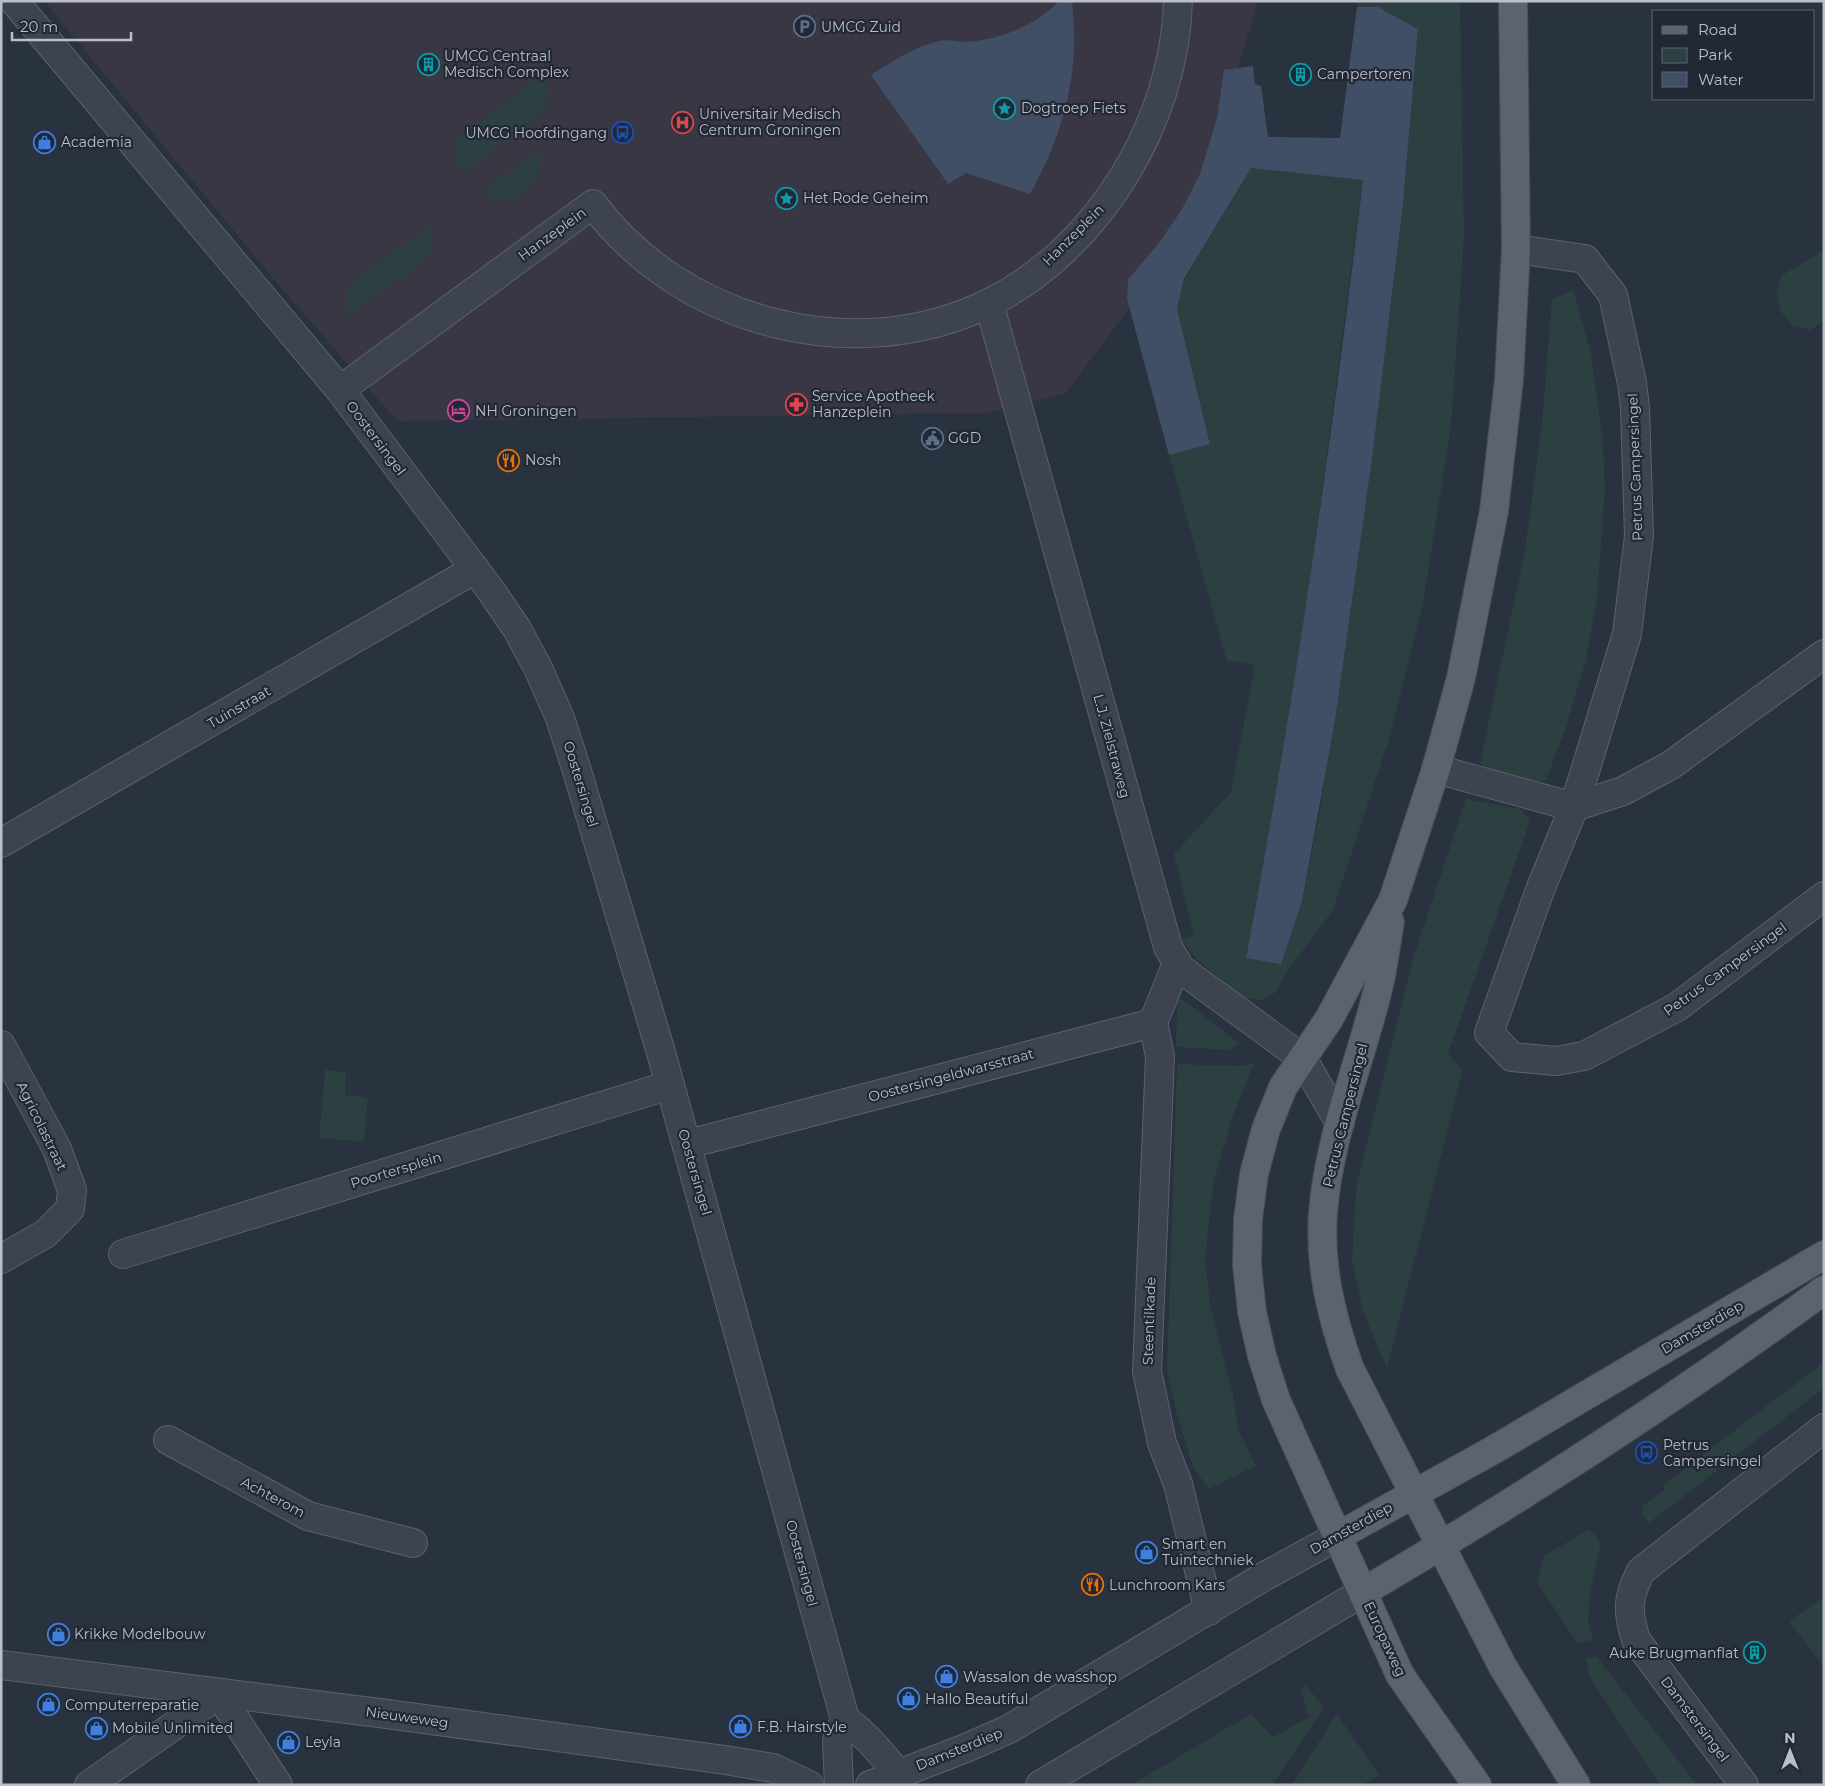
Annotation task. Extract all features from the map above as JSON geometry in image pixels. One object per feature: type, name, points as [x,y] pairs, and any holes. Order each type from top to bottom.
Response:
[{"type":"main road","name":"Petrus Campersingel","points":[[1441,1546],[1350,1369],[1336,1331],[1327,1291],[1323,1253],[1323,1214],[1327,1176],[1379,985],[1393,900],[1436,769],[1462,678],[1494,511],[1509,380],[1516,249],[1514,1]]},
{"type":"main road","name":"Petrus Campersingel","points":[[1338,1536],[1273,1392],[1262,1356],[1252,1312],[1248,1265],[1248,1219],[1253,1183],[1266,1129],[1283,1087],[1329,1019],[1393,900]]},
{"type":"main road","name":"Damsterdiep","points":[[1338,1536],[1496,1449],[1824,1255]]},
{"type":"main road","points":[[1363,1592],[1441,1546],[1601,1444],[1776,1325],[1824,1290]]},
{"type":"main road","name":"Europaweg","points":[[1338,1536],[1400,1675],[1477,1785]]},
{"type":"main road","points":[[1441,1546],[1503,1667],[1576,1785]]},
{"type":"street","name":"Oostersingel","points":[[14,1],[340,390],[475,569],[517,629],[538,668],[560,718],[688,1144],[845,1720]]},
{"type":"street","name":"Hanzeplein","points":[[340,390],[593,204],[606,221],[635,250],[668,276],[711,301],[742,314],[782,326],[824,332],[867,333],[908,328],[950,318],[989,303],[1022,282],[1054,258],[1082,230],[1107,200],[1129,167],[1149,129],[1164,88],[1173,46],[1178,1]]},
{"type":"street","name":"Petrus Campersingel","points":[[1516,249],[1585,259],[1613,295],[1635,408],[1640,536],[1627,634],[1574,807],[1540,890],[1489,1033],[1512,1057],[1556,1061],[1584,1056],[1677,1007],[1824,896]]},
{"type":"street","name":"L.J. Zielstraweg","points":[[989,303],[1164,935],[1177,963],[1189,975],[1302,1058],[1340,1123]]},
{"type":"street","name":"Tuinstraat","points":[[1,843],[475,569]]},
{"type":"street","points":[[1436,769],[1574,807],[1623,791],[1671,764],[1824,654]]},
{"type":"street","points":[[1152,1023],[1177,963]]},
{"type":"street","name":"Oostersingeldwarsstraat","points":[[688,1144],[1152,1023]]},
{"type":"street","name":"Steentilkade","points":[[1152,1023],[1160,1056],[1147,1372],[1162,1443],[1178,1484],[1209,1611]]},
{"type":"street","name":"Agricolastraat","points":[[1,1045],[56,1149],[72,1190],[70,1209],[45,1234],[1,1259]]},
{"type":"street","name":"Poortersplein","points":[[123,1254],[670,1085]]},
{"type":"street","name":"Damstersingel","points":[[1744,1785],[1636,1640],[1628,1615],[1631,1590],[1641,1570],[1824,1428]]},
{"type":"street","name":"Achterom","points":[[168,1440],[308,1516],[413,1544]]},
{"type":"street","name":"Damsterdiep","points":[[870,1785],[966,1748],[1009,1729],[1265,1576],[1338,1536]]},
{"type":"street","points":[[1040,1785],[1363,1592]]},
{"type":"street","name":"Nieuweweg","points":[[1,1665],[387,1714],[725,1760],[773,1768],[809,1785]]},
{"type":"street","points":[[89,1785],[219,1694],[278,1785]]},
{"type":"street","points":[[839,1785],[837,1741],[845,1720],[862,1732],[882,1752],[897,1774]]},
{"type":"shaded area","name":"Universitair Medisch Centrum Groningen","points":[[44,1],[1258,1],[1192,224],[1066,393],[987,413],[397,421],[272,277]]},
{"type":"green space","points":[[1358,1],[1460,1],[1464,237],[1451,427],[1423,603],[1389,739],[1333,910],[1289,969],[1276,992],[1263,1000],[1244,998],[1197,960],[1181,939],[1194,935],[1174,854],[1231,792],[1255,665],[1227,661],[1169,455],[1210,444],[1177,309],[1184,280],[1251,168],[1363,180],[1311,576],[1277,794],[1246,957],[1302,901],[1320,809],[1372,459],[1403,204],[1418,29],[1378,7],[1357,7]]},
{"type":"green space","points":[[544,75],[547,94],[543,113],[464,172],[458,163],[454,150],[459,135]]},
{"type":"green space","points":[[540,150],[538,175],[525,192],[515,197],[505,198],[481,191]]},
{"type":"green space","points":[[432,225],[432,247],[420,264],[348,315],[348,294],[358,276]]},
{"type":"green space","points":[[1824,250],[1824,321],[1810,330],[1793,326],[1781,312],[1776,295],[1781,276]]},
{"type":"green space","points":[[1573,290],[1591,352],[1603,445],[1605,490],[1597,598],[1586,660],[1565,730],[1546,781],[1528,780],[1502,775],[1480,763],[1525,550],[1542,423],[1552,299]]},
{"type":"green space","points":[[1466,799],[1520,809],[1530,821],[1448,1054],[1463,1070],[1387,1368],[1363,1312],[1352,1260],[1356,1189],[1414,956]]},
{"type":"green space","points":[[1181,998],[1240,1044],[1228,1050],[1176,1047],[1177,1002]]},
{"type":"green space","points":[[1254,1063],[1232,1118],[1213,1184],[1205,1261],[1210,1304],[1233,1394],[1238,1429],[1256,1466],[1209,1489],[1193,1467],[1175,1408],[1167,1369],[1177,1064],[1240,1066]]},
{"type":"green space","points":[[325,1070],[346,1072],[345,1095],[368,1097],[364,1142],[319,1138]]},
{"type":"green space","points":[[1824,1362],[1824,1388],[1649,1523],[1641,1514],[1644,1511],[1641,1507],[1665,1489],[1662,1486]]},
{"type":"green space","points":[[1589,1529],[1599,1540],[1600,1548],[1590,1594],[1588,1623],[1593,1640],[1578,1644],[1537,1582],[1544,1556]]},
{"type":"green space","points":[[1824,1597],[1824,1667],[1789,1621]]},
{"type":"green space","points":[[1596,1656],[1697,1785],[1660,1785],[1589,1676],[1586,1660]]},
{"type":"green space","points":[[1306,1685],[1324,1708],[1272,1785],[1131,1785],[1251,1714],[1273,1737],[1309,1717],[1300,1688]]},
{"type":"green space","points":[[1337,1714],[1379,1775],[1362,1785],[1291,1785]]},
{"type":"water","points":[[1059,1],[1072,1],[1074,53],[1071,77],[1061,124],[1042,171],[1030,194],[966,173],[948,184],[871,75],[904,55],[942,40],[979,41],[1004,35],[1039,18]]},
{"type":"water","points":[[1357,7],[1378,7],[1418,29],[1403,204],[1372,459],[1335,720],[1302,901],[1281,964],[1246,958],[1281,764],[1311,570],[1339,375],[1363,180],[1251,168],[1184,279],[1177,309],[1210,444],[1169,455],[1127,299],[1128,280],[1158,244],[1181,211],[1200,174],[1217,118],[1224,70],[1253,66],[1255,84],[1261,86],[1268,137],[1340,138]]},
{"type":"place","name":"UMCG Zuid","points":[[805,27]]},
{"type":"place","name":"UMCG Centraal Medisch Complex","points":[[428,64]]},
{"type":"place","name":"Campertoren","points":[[1301,74]]},
{"type":"place","name":"Dogtroep Fiets","points":[[1005,108]]},
{"type":"place","name":"Universitair Medisch Centrum Groningen","points":[[683,122]]},
{"type":"place","name":"UMCG Hoofdingang","points":[[623,133]]},
{"type":"place","name":"Academia","points":[[45,142]]},
{"type":"place","name":"Het Rode Geheim","points":[[787,198]]},
{"type":"place","name":"Service Apotheek Hanzeplein","points":[[796,404]]},
{"type":"place","name":"NH Groningen","points":[[459,411]]},
{"type":"place","name":"GGD","points":[[932,438]]},
{"type":"place","name":"Nosh","points":[[509,460]]},
{"type":"place","name":"Petrus Campersingel","points":[[1647,1453]]},
{"type":"place","name":"Smart en Tuintechniek","points":[[1146,1552]]},
{"type":"place","name":"Lunchroom Kars","points":[[1093,1585]]},
{"type":"place","name":"Krikke Modelbouw","points":[[58,1634]]},
{"type":"place","name":"Auke Brugmanflat","points":[[1755,1653]]},
{"type":"place","name":"Wassalon de wasshop","points":[[947,1677]]},
{"type":"place","name":"Hallo Beautiful","points":[[909,1699]]},
{"type":"place","name":"Computerreparatie","points":[[49,1705]]},
{"type":"place","name":"F.B. Hairstyle","points":[[741,1727]]},
{"type":"place","name":"Mobile Unlimited","points":[[96,1728]]},
{"type":"place","name":"Leyla","points":[[289,1742]]}]
